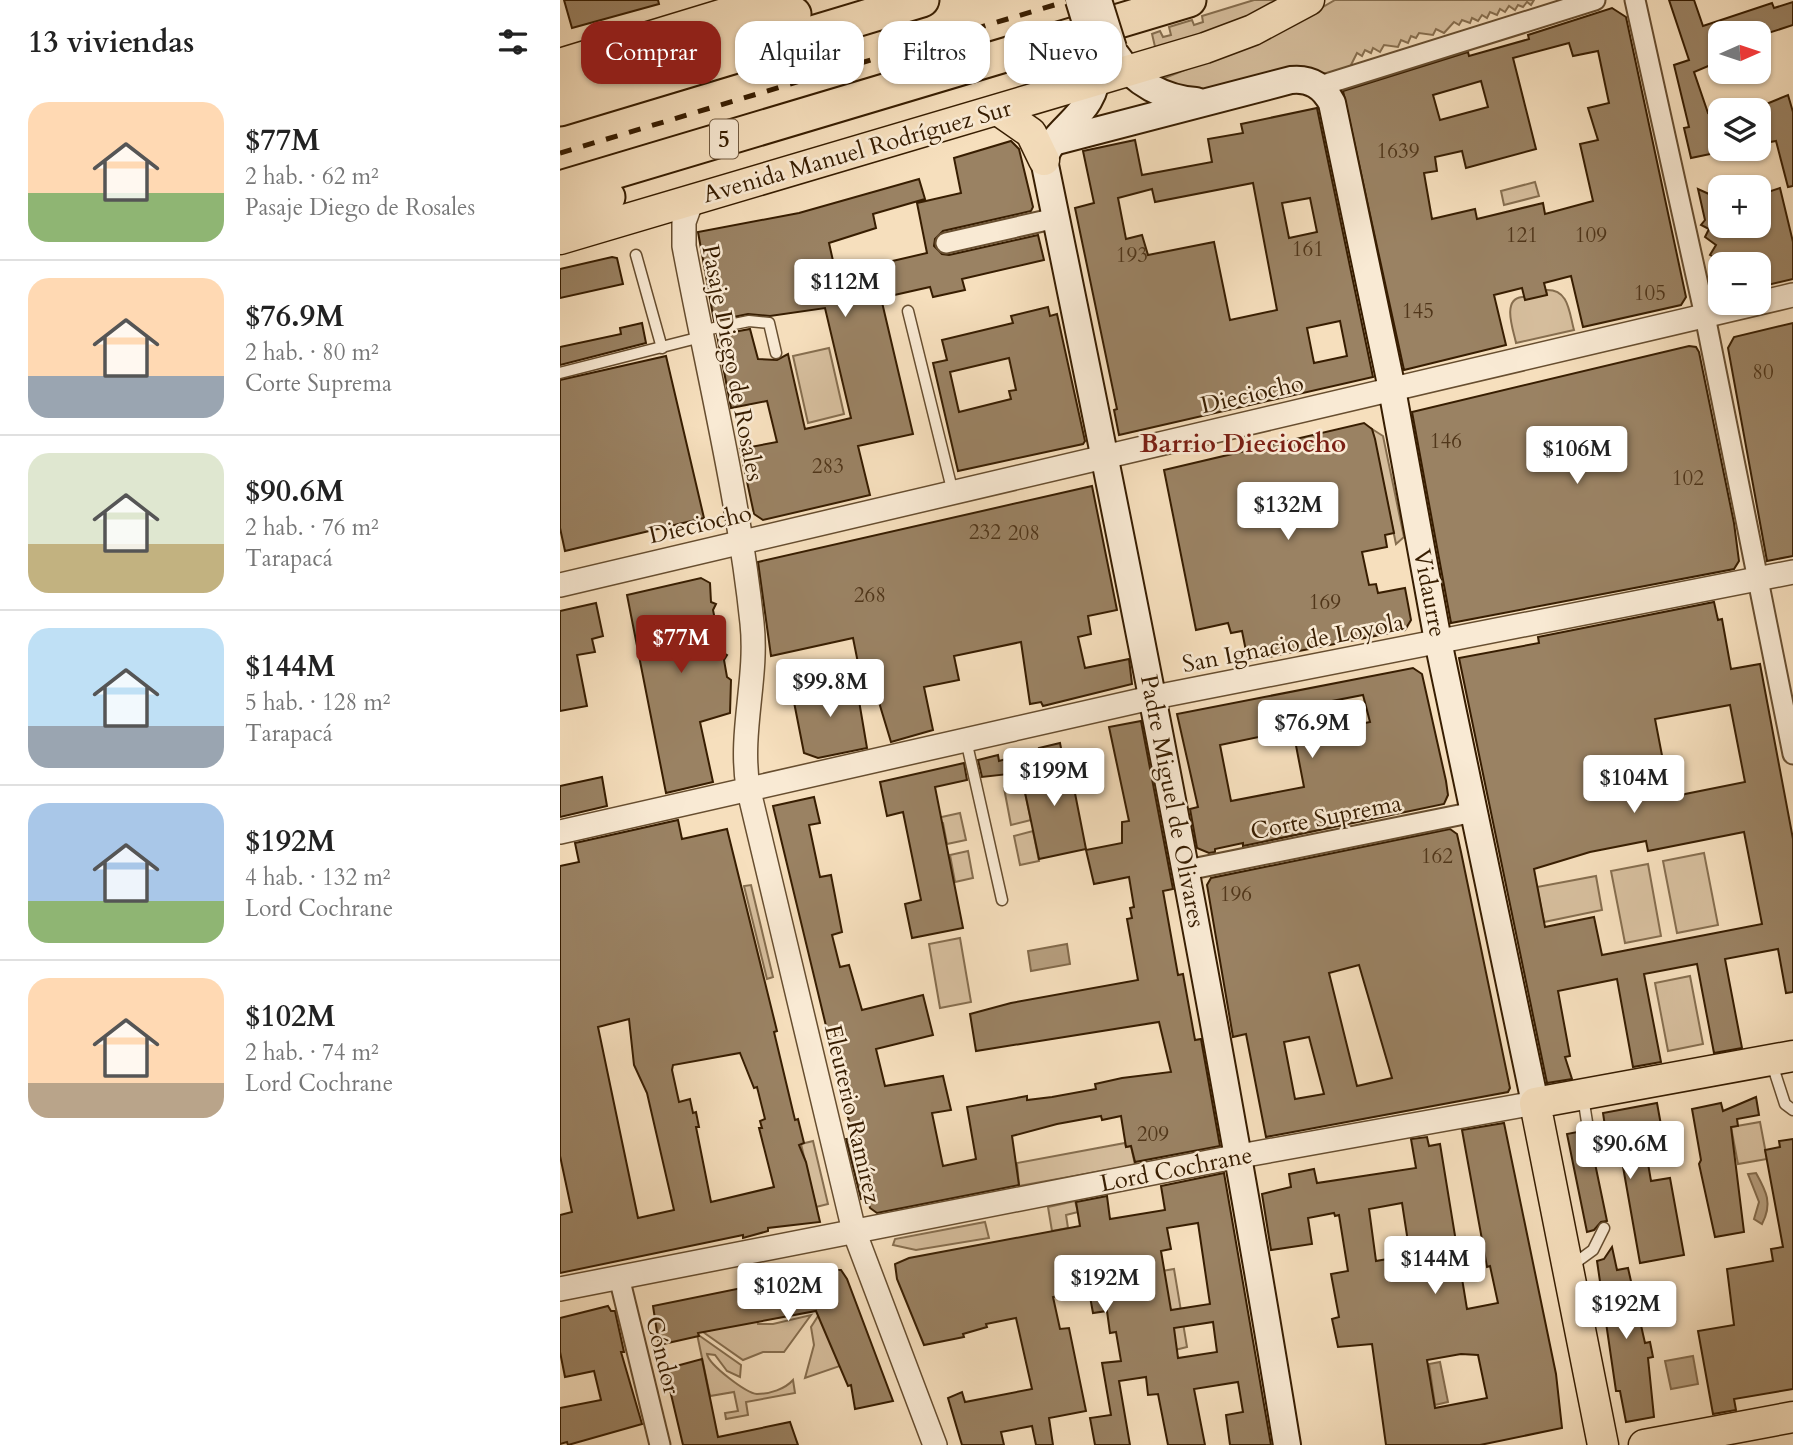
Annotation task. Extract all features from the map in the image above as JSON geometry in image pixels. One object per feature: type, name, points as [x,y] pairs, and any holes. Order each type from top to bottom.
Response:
[{"type":"highway","points":[[560,76],[630,62],[844,0]]},
{"type":"highway","points":[[560,109],[922,0]]},
{"type":"highway","name":"5","points":[[560,188],[1189,0]]},
{"type":"highway","points":[[560,212],[783,140],[815,128],[888,90]]},
{"type":"main road","points":[[1079,0],[1089,21]]},
{"type":"main road","points":[[1098,0],[1102,21]]},
{"type":"main road","name":"Avenida Manuel Rodríguez Sur","points":[[1122,61],[1233,38],[1309,0]]},
{"type":"main road","points":[[560,64],[751,3]]},
{"type":"main road","points":[[1122,71],[1165,94],[1202,101]]},
{"type":"main road","points":[[1049,151],[1202,101],[1291,80],[1305,80],[1320,86]]},
{"type":"main road","name":"Avenida Manuel Rodríguez Sur","points":[[560,239],[998,110],[1061,84]]},
{"type":"main road","points":[[1049,151],[1080,116],[1098,84]]},
{"type":"main road","name":"Vidaurre","points":[[1320,86],[1335,111],[1392,389],[1438,641],[1535,1103]]},
{"type":"main road","points":[[998,110],[1031,133],[1049,151]]},
{"type":"main road","name":"Padre Miguel de Olivares","points":[[1049,151],[1056,218],[1154,698],[1240,1156],[1287,1445]]},
{"type":"main road","name":"Lord Cochrane","points":[[1535,1103],[1782,1058]]},
{"type":"main road","points":[[1535,1103],[1603,1445]]},
{"type":"main road","points":[[1644,1445],[1793,1417]]},
{"type":"street","points":[[1320,86],[1595,0]]},
{"type":"street","points":[[1635,0],[1705,316],[1793,754]]},
{"type":"street","name":"Pasaje Diego de Rosales","points":[[692,200],[683,234],[740,541],[753,639],[744,743],[748,787]]},
{"type":"street","points":[[946,243],[1056,218]]},
{"type":"street","name":"Dieciocho","points":[[560,585],[1793,295]]},
{"type":"street","name":"San Ignacio de Loyola","points":[[560,832],[748,787],[1154,698],[1793,572]]},
{"type":"street","name":"Eleuterio Ramírez","points":[[748,787],[854,1231],[935,1445]]},
{"type":"street","name":"Corte Suprema","points":[[1186,870],[1474,812]]},
{"type":"street","name":"Lord Cochrane","points":[[560,1289],[1240,1156],[1535,1103]]},
{"type":"street","name":"Cóndor","points":[[619,1277],[660,1445]]},
{"type":"lane","points":[[636,255],[662,348]]},
{"type":"lane","points":[[908,311],[953,493]]},
{"type":"lane","points":[[560,373],[662,348],[700,334],[749,321],[769,323],[776,353]]},
{"type":"lane","points":[[966,739],[1002,900]]},
{"type":"lane","points":[[1782,1058],[1785,1104],[1793,1110]]},
{"type":"lane","points":[[1582,1095],[1587,1122],[1584,1131]]},
{"type":"lane","points":[[1568,1268],[1593,1250],[1604,1228]]},
{"type":"shaded area","points":[[1254,0],[1282,0],[1246,19],[1156,51],[1152,34],[1160,31],[1163,37],[1171,35],[1169,27],[1192,20],[1194,25],[1203,22],[1202,16]]},
{"type":"shaded area","points":[[1335,0],[1534,0],[1531,5],[1527,2],[1523,7],[1518,5],[1515,10],[1509,6],[1505,12],[1500,9],[1497,15],[1490,12],[1487,18],[1482,15],[1478,21],[1472,18],[1470,23],[1462,20],[1459,25],[1454,22],[1444,33],[1436,29],[1433,35],[1419,33],[1416,38],[1411,36],[1408,43],[1401,40],[1398,47],[1384,45],[1380,52],[1373,48],[1371,53],[1365,50],[1362,56],[1357,53],[1351,65],[1352,70],[1331,77],[1320,73],[1191,92],[1162,79],[1278,33]]},
{"type":"shaded area","points":[[1535,182],[1539,196],[1504,205],[1501,191]]},
{"type":"shaded area","points":[[1546,290],[1564,297],[1574,330],[1516,343],[1510,317],[1512,303],[1522,297],[1547,294]]},
{"type":"shaded area","points":[[829,348],[844,414],[808,423],[793,356]]},
{"type":"shaded area","points":[[1372,429],[1383,436],[1404,537],[1396,544]]},
{"type":"shaded area","points":[[1023,784],[1031,820],[1011,825],[1004,788]]},
{"type":"shaded area","points":[[960,813],[966,840],[947,844],[943,823],[938,823],[937,818]]},
{"type":"shaded area","points":[[1033,831],[1039,861],[1020,865],[1014,836]]},
{"type":"shaded area","points":[[968,851],[973,878],[955,882],[950,855]]},
{"type":"shaded area","points":[[1704,853],[1718,925],[1677,933],[1663,861]]},
{"type":"shaded area","points":[[1648,864],[1661,936],[1625,943],[1611,871]]},
{"type":"shaded area","points":[[1596,876],[1602,910],[1544,922],[1537,887]]},
{"type":"shaded area","points":[[751,885],[773,977],[767,979],[744,886]]},
{"type":"shaded area","points":[[960,938],[971,1002],[940,1008],[929,944]]},
{"type":"shaded area","points":[[1067,944],[1070,964],[1031,971],[1028,951]]},
{"type":"shaded area","points":[[1690,976],[1703,1044],[1668,1051],[1655,983]]},
{"type":"shaded area","points":[[1760,1122],[1767,1159],[1738,1164],[1731,1127]]},
{"type":"shaded area","points":[[813,1141],[828,1204],[816,1207],[801,1144]]},
{"type":"shaded area","points":[[1125,1143],[1126,1147],[1131,1146],[1135,1165],[1019,1186],[1017,1163]]},
{"type":"shaded area","points":[[1756,1173],[1768,1203],[1762,1224],[1754,1219],[1759,1202],[1748,1174]]},
{"type":"shaded area","points":[[1075,1201],[1078,1212],[1066,1215],[1068,1228],[1052,1231],[1048,1207]]},
{"type":"shaded area","points":[[985,1222],[989,1238],[916,1250],[893,1245],[895,1239]]},
{"type":"shaded area","points":[[1174,1269],[1187,1347],[1175,1350],[1162,1271]]},
{"type":"shaded area","points":[[820,1313],[840,1366],[805,1378],[814,1345],[811,1327]]},
{"type":"shaded area","points":[[811,1315],[784,1352],[763,1352],[743,1360],[703,1332],[757,1319],[758,1324],[773,1324]]},
{"type":"shaded area","points":[[697,1334],[741,1365],[740,1377],[727,1371],[715,1355],[707,1354],[721,1371],[745,1389],[757,1394],[767,1393],[782,1388],[793,1380],[795,1393],[746,1402],[748,1415],[726,1419],[725,1413],[738,1411],[734,1392],[710,1396]]},
{"type":"shaded area","points":[[1693,1356],[1698,1384],[1671,1389],[1665,1361]]},
{"type":"shaded area","points":[[1440,1362],[1448,1402],[1435,1405],[1429,1364]]},
{"type":"building","points":[[564,0],[658,0],[659,4],[597,21],[581,21],[581,26],[572,28]]},
{"type":"building","points":[[1669,0],[1694,0],[1703,26],[1708,24],[1708,66],[1694,72],[1708,113],[1708,154],[1691,158],[1684,128],[1689,127],[1674,65],[1689,60]]},
{"type":"building","points":[[1793,2],[1793,25],[1771,32],[1771,21],[1718,21],[1772,3],[1774,8]]},
{"type":"building","points":[[1612,8],[1626,17],[1686,297],[1681,305],[1583,327],[1571,276],[1544,283],[1547,295],[1525,300],[1522,288],[1494,295],[1506,345],[1404,370],[1343,91],[1468,52],[1469,56],[1529,39],[1528,35]],"holes":[[[1569,43],[1573,56],[1598,51],[1609,103],[1588,108],[1598,140],[1580,144],[1593,201],[1545,214],[1543,203],[1477,219],[1475,209],[1432,219],[1424,173],[1437,171],[1435,157],[1462,151],[1466,168],[1536,149],[1513,58]],[[1481,81],[1488,107],[1440,120],[1433,95]]]},
{"type":"building","points":[[1788,95],[1793,112],[1793,186],[1788,187],[1776,141],[1771,142],[1771,102]]},
{"type":"building","points":[[1317,108],[1373,377],[1119,435],[1114,410],[1117,409],[1075,208],[1094,203],[1083,151],[1135,140],[1142,175],[1212,162],[1208,139],[1243,133],[1241,124]],"holes":[[[1253,183],[1277,310],[1230,320],[1214,242],[1148,255],[1142,235],[1126,239],[1118,198],[1152,189],[1155,202]],[[1310,198],[1317,232],[1289,238],[1282,203]],[[1340,321],[1347,356],[1314,363],[1307,328]]]},
{"type":"building","points":[[1011,141],[1019,149],[1033,207],[1031,211],[943,231],[935,239],[934,246],[942,254],[949,255],[1038,235],[1044,260],[962,279],[965,290],[933,297],[930,287],[881,298],[913,434],[858,446],[870,495],[763,520],[754,514],[740,449],[777,442],[767,401],[731,408],[717,335],[750,329],[758,359],[777,360],[788,354],[805,429],[851,418],[825,308],[770,316],[748,314],[714,321],[698,232],[799,213],[919,179],[925,199],[873,214],[876,228],[829,243],[836,274],[927,253],[917,203],[961,193],[954,158]]},
{"type":"building","points":[[1780,188],[1793,242],[1793,279],[1771,284],[1771,252],[1712,252],[1716,245],[1705,237],[1708,231],[1708,238],[1771,238],[1771,191]]},
{"type":"building","points":[[1698,189],[1708,194],[1708,228],[1701,225],[1705,220]]},
{"type":"building","points":[[617,258],[623,284],[560,298],[560,269]]},
{"type":"building","points":[[1048,307],[1050,316],[1057,314],[1085,441],[1083,444],[958,471],[933,363],[947,360],[942,340],[1013,323],[1011,316]],"holes":[[[1009,358],[1016,390],[1009,391],[1011,399],[959,412],[950,372]]]},
{"type":"building","points":[[642,323],[646,343],[560,365],[560,347],[621,334],[620,328]]},
{"type":"building","points":[[1793,323],[1793,556],[1767,561],[1728,348],[1734,337]]},
{"type":"building","points":[[1689,346],[1696,347],[1699,352],[1734,523],[1739,561],[1734,569],[1451,623],[1412,412]]},
{"type":"building","points":[[666,356],[704,518],[565,551],[560,528],[560,380]]},
{"type":"building","points":[[1364,423],[1372,429],[1375,439],[1394,533],[1385,535],[1387,547],[1362,552],[1369,585],[1376,584],[1378,593],[1405,588],[1411,620],[1405,630],[1248,661],[1242,631],[1231,633],[1228,623],[1196,630],[1164,470]]},
{"type":"building","points":[[1092,486],[1117,610],[1088,616],[1091,634],[1078,637],[1085,668],[1129,659],[1132,684],[1043,706],[1041,702],[1030,704],[1021,642],[954,656],[959,680],[924,687],[933,730],[891,742],[868,666],[859,668],[853,638],[771,656],[758,562]]},
{"type":"building","points":[[701,578],[710,583],[711,602],[716,604],[713,610],[716,625],[721,629],[718,634],[722,652],[727,655],[724,660],[727,677],[731,680],[730,713],[700,722],[713,782],[666,793],[627,595]]},
{"type":"building","points":[[1714,602],[1718,620],[1722,619],[1731,669],[1760,664],[1793,839],[1793,992],[1786,993],[1778,949],[1725,959],[1742,1048],[1714,1053],[1697,964],[1644,974],[1661,1062],[1633,1067],[1617,979],[1558,991],[1570,1056],[1565,1057],[1572,1079],[1547,1083],[1459,658],[1539,643],[1538,637]],"holes":[[[1730,705],[1745,782],[1670,797],[1655,719]],[[1744,832],[1762,924],[1602,955],[1594,917],[1545,927],[1534,869],[1590,852],[1646,841],[1648,851]]]},
{"type":"building","points":[[596,603],[603,636],[592,639],[595,652],[577,655],[587,706],[560,711],[560,611]]},
{"type":"building","points":[[1413,668],[1422,674],[1448,795],[1444,804],[1243,846],[1243,843],[1215,849],[1215,852],[1209,853],[1197,848],[1190,809],[1198,807],[1177,714]],"holes":[[[1363,695],[1370,722],[1311,734],[1306,706]],[[1293,730],[1304,787],[1231,801],[1220,745]]]},
{"type":"building","points":[[855,677],[867,748],[818,758],[804,753],[792,692]]},
{"type":"building","points":[[1141,721],[1173,889],[1163,891],[1178,975],[1183,974],[1195,1040],[1201,1039],[1220,1146],[1135,1162],[1131,1146],[1126,1147],[1121,1116],[1102,1120],[1101,1116],[1057,1124],[1012,1136],[1019,1185],[877,1213],[870,1208],[867,1197],[861,1199],[846,1139],[853,1138],[773,806],[814,797],[820,823],[809,825],[820,877],[831,875],[842,932],[832,935],[840,967],[849,965],[862,1010],[923,995],[933,1035],[876,1049],[885,1086],[943,1076],[951,1110],[932,1113],[943,1166],[976,1159],[967,1107],[1027,1096],[1027,1100],[1052,1097],[1096,1089],[1095,1084],[1122,1078],[1171,1072],[1159,1022],[976,1051],[970,1014],[1011,1003],[1138,980],[1127,919],[1132,918],[1130,908],[1134,907],[1129,877],[1094,884],[1086,850],[1122,843],[1122,822],[1129,821],[1109,727]]},
{"type":"building","points":[[1060,743],[1066,774],[1071,773],[1086,849],[1039,859],[1023,783],[1046,778],[1039,748]]},
{"type":"building","points":[[998,755],[999,761],[1006,759],[1009,774],[982,777],[978,760]]},
{"type":"building","points":[[964,763],[967,780],[935,787],[963,928],[912,938],[905,904],[921,900],[903,812],[887,816],[880,782]]},
{"type":"building","points":[[602,777],[607,806],[560,817],[560,786]]},
{"type":"building","points":[[678,820],[682,839],[727,829],[777,1031],[774,1032],[795,1120],[798,1119],[804,1143],[799,1145],[806,1162],[820,1222],[768,1228],[768,1231],[743,1238],[743,1235],[560,1273],[560,1215],[572,1212],[560,1156],[560,866],[579,862],[575,843]],"holes":[[[629,1019],[634,1065],[647,1093],[674,1210],[638,1218],[598,1027]],[[740,1053],[754,1088],[757,1087],[765,1119],[760,1121],[762,1128],[759,1128],[774,1187],[711,1202],[696,1127],[699,1127],[696,1112],[693,1113],[690,1099],[679,1102],[672,1070],[673,1065]]]},
{"type":"building","points":[[1450,829],[1457,834],[1510,1088],[1508,1092],[1266,1137],[1246,1034],[1233,1037],[1207,885],[1211,878]],"holes":[[[1359,965],[1392,1078],[1357,1086],[1329,973]],[[1309,1037],[1324,1094],[1295,1099],[1284,1042]]]},
{"type":"building","points":[[1756,1097],[1759,1115],[1737,1119],[1738,1126],[1731,1127],[1744,1232],[1715,1237],[1699,1164],[1701,1160],[1692,1109],[1721,1103],[1723,1111]]},
{"type":"building","points":[[1657,1103],[1663,1136],[1644,1140],[1651,1181],[1670,1178],[1684,1255],[1640,1263],[1619,1144],[1592,1149],[1607,1221],[1587,1232],[1567,1134],[1577,1132],[1581,1138],[1586,1138],[1593,1129],[1605,1126],[1603,1113]]},
{"type":"building","points":[[1504,1123],[1556,1374],[1562,1428],[1480,1445],[1386,1445],[1372,1344],[1338,1347],[1332,1319],[1339,1317],[1331,1274],[1348,1271],[1339,1215],[1335,1216],[1334,1213],[1308,1218],[1312,1244],[1271,1250],[1262,1194],[1291,1187],[1289,1174],[1314,1169],[1317,1183],[1416,1168],[1411,1139],[1427,1137],[1429,1146],[1440,1144],[1467,1309],[1498,1303],[1490,1266],[1487,1267],[1462,1130]],"holes":[[[1402,1203],[1410,1255],[1376,1261],[1369,1209]],[[1461,1354],[1478,1355],[1487,1398],[1435,1408],[1427,1360]]]},
{"type":"building","points":[[1793,1139],[1793,1389],[1734,1399],[1736,1410],[1713,1414],[1698,1331],[1734,1325],[1727,1269],[1773,1261],[1771,1249],[1783,1247],[1765,1150],[1780,1147],[1779,1141]]},
{"type":"building","points":[[1224,1173],[1271,1445],[1230,1445],[1226,1415],[1243,1412],[1238,1382],[1194,1389],[1205,1445],[1168,1445],[1158,1394],[1148,1395],[1146,1377],[1119,1381],[1130,1445],[1095,1445],[1090,1418],[1111,1415],[1102,1363],[1121,1361],[1116,1332],[1110,1333],[1107,1311],[1093,1313],[1089,1291],[1053,1297],[1060,1329],[1069,1328],[1086,1411],[1049,1418],[1053,1445],[1036,1445],[1032,1426],[1001,1432],[1004,1445],[962,1445],[948,1398],[962,1392],[965,1402],[1032,1389],[1016,1318],[986,1324],[987,1327],[963,1334],[964,1337],[924,1345],[897,1279],[895,1264],[909,1258],[1080,1226],[1076,1202],[1107,1196],[1110,1219],[1165,1210],[1161,1186]],"holes":[[[1198,1223],[1210,1304],[1171,1310],[1161,1251],[1171,1249],[1167,1228]],[[1213,1322],[1217,1352],[1178,1358],[1174,1328]]]},
{"type":"building","points":[[1612,1247],[1617,1270],[1628,1268],[1645,1343],[1650,1342],[1653,1357],[1648,1358],[1654,1417],[1626,1422],[1620,1391],[1616,1391],[1597,1261],[1604,1259]]},
{"type":"building","points":[[841,1270],[847,1279],[893,1401],[855,1409],[851,1385],[848,1386],[816,1311],[698,1333],[699,1336],[659,1345],[653,1306]]},
{"type":"building","points":[[608,1306],[611,1311],[615,1311],[624,1352],[621,1352],[642,1424],[568,1445],[567,1442],[560,1444],[560,1408],[601,1400],[594,1371],[565,1377],[560,1352],[560,1318]]},
{"type":"building","points":[[702,1359],[718,1437],[790,1422],[798,1445],[683,1445],[665,1369]]},
{"type":"railway","points":[[560,153],[1071,0]]},
{"type":"district","name":"Barrio Dieciocho","points":[[1243,443]]}]
